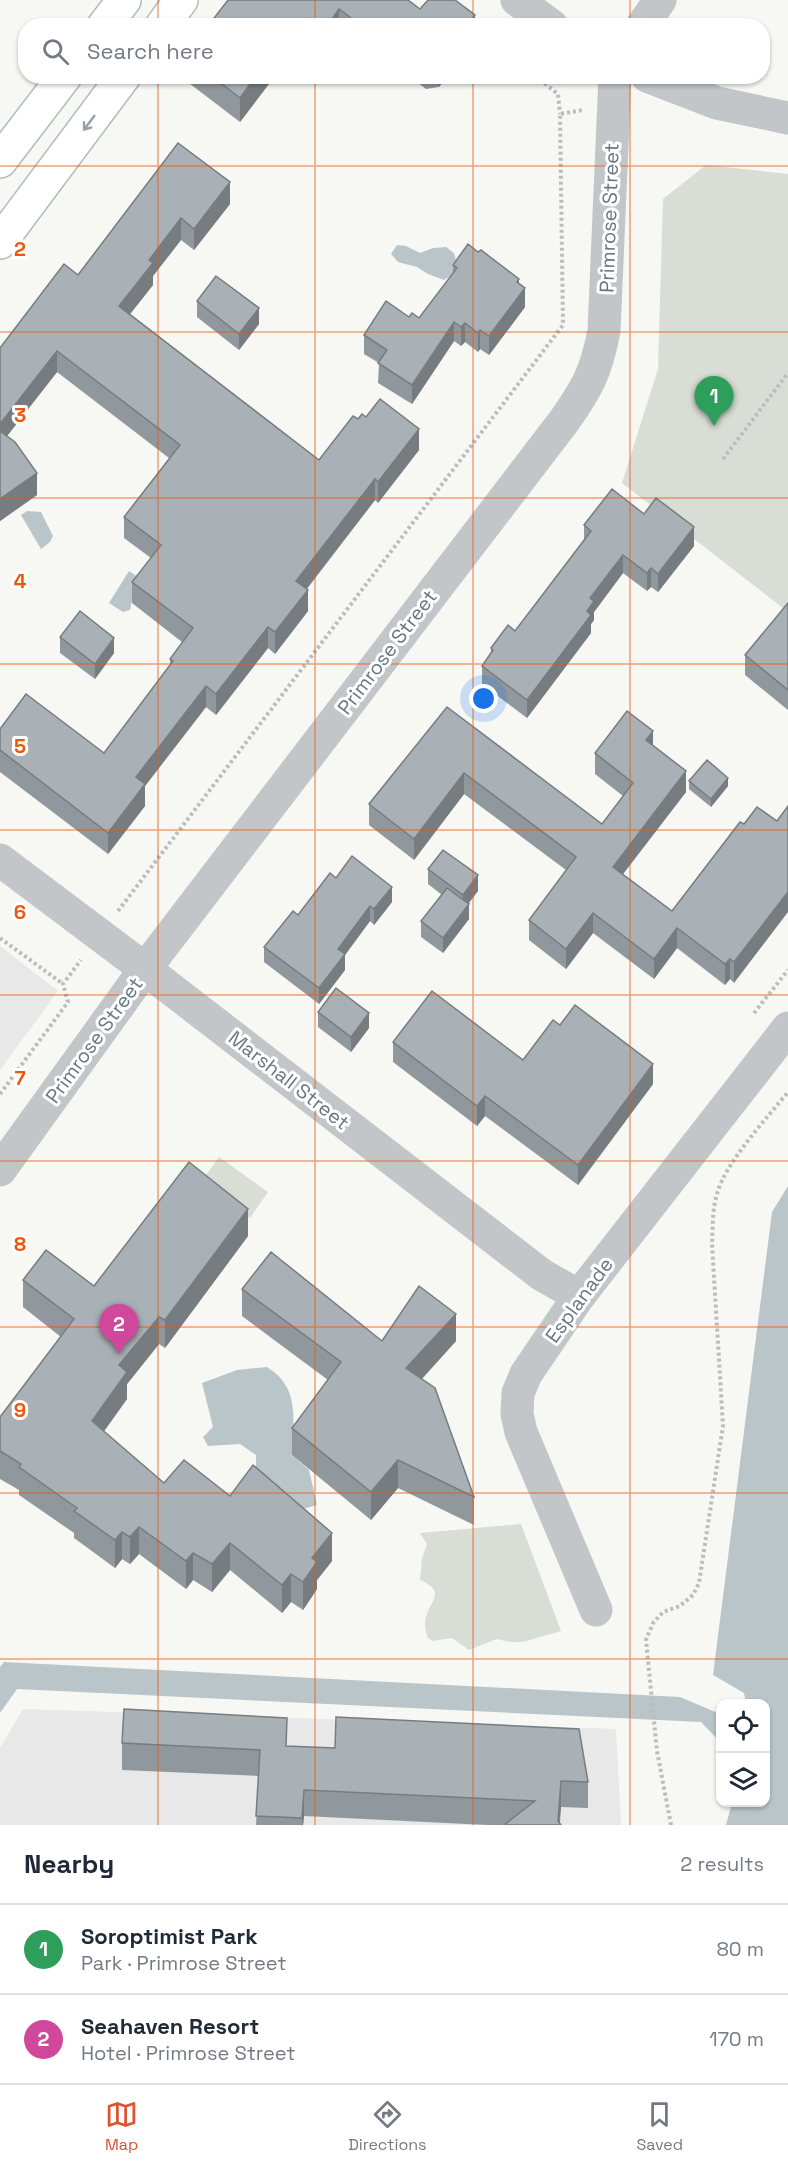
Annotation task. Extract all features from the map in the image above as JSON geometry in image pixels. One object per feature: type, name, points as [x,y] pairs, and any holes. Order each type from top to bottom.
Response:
[{"type":"main road","points":[[110,18],[124,0]]},
{"type":"main road","points":[[168,18],[181,0]]},
{"type":"main road","points":[[0,161],[59,84]]},
{"type":"main road","points":[[0,242],[118,84]]},
{"type":"street","points":[[518,0],[542,18]]},
{"type":"street","points":[[648,18],[660,0]]},
{"type":"street","points":[[668,84],[717,103],[788,118]]},
{"type":"street","name":"Primrose Street","points":[[0,1170],[145,969],[564,421],[586,389],[598,362],[604,331],[614,91]]},
{"type":"street","name":"Marshall Street","points":[[0,860],[542,1275],[579,1296]]},
{"type":"street","name":"Esplanade","points":[[596,1610],[521,1432],[517,1414],[518,1393],[526,1374],[579,1296],[788,1028]]},
{"type":"path","points":[[63,984],[563,326],[560,114],[558,94],[545,84]]},
{"type":"path","points":[[560,114],[614,91]]},
{"type":"path","points":[[723,459],[788,373]]},
{"type":"path","points":[[0,938],[63,984],[68,1002],[0,1094]]},
{"type":"path","points":[[754,1013],[788,970]]},
{"type":"path","points":[[671,1825],[657,1752],[646,1640],[653,1623],[663,1612],[680,1606],[693,1595],[699,1583],[723,1426],[712,1244],[713,1214],[724,1173],[788,1092]]},
{"type":"shaded area","points":[[706,165],[788,174],[788,612],[622,483],[658,369],[663,199]]},
{"type":"shaded area","points":[[397,245],[406,246],[420,253],[433,248],[446,247],[454,253],[457,264],[452,275],[444,280],[417,267],[398,262],[391,254]]},
{"type":"shaded area","points":[[27,511],[41,512],[53,536],[50,542],[41,549],[21,515]]},
{"type":"shaded area","points":[[129,571],[141,579],[134,591],[130,610],[123,612],[109,603]]},
{"type":"shaded area","points":[[0,946],[58,991],[0,1070]]},
{"type":"shaded area","points":[[219,1157],[268,1192],[250,1218],[201,1182]]},
{"type":"shaded area","points":[[788,1186],[788,1825],[726,1825],[731,1807],[770,1807],[770,1699],[745,1699],[744,1693],[713,1675],[772,1212]]},
{"type":"shaded area","points":[[267,1367],[278,1375],[290,1395],[293,1406],[292,1455],[309,1470],[317,1505],[293,1512],[256,1472],[256,1455],[240,1444],[208,1446],[203,1437],[213,1427],[202,1383],[237,1370]]},
{"type":"shaded area","points":[[521,1524],[561,1631],[523,1642],[497,1639],[469,1650],[452,1638],[433,1641],[428,1638],[426,1616],[435,1594],[434,1589],[420,1580],[422,1558],[427,1544],[420,1533]]},
{"type":"shaded area","points":[[4,1662],[680,1697],[716,1712],[716,1738],[701,1722],[17,1689],[0,1713],[0,1667]]},
{"type":"shaded area","points":[[23,1709],[616,1729],[621,1825],[0,1825],[0,1748]]},
{"type":"building","points":[[228,0],[408,0],[420,9],[428,0],[455,0],[475,15],[473,18],[351,18],[339,9],[333,18],[214,18]]},
{"type":"building","points":[[222,84],[250,84],[240,98]]},
{"type":"building","points":[[178,143],[230,182],[194,229],[181,218],[149,260],[153,263],[119,306],[319,460],[353,416],[358,419],[362,414],[366,417],[380,399],[419,429],[378,482],[375,479],[296,581],[308,590],[275,632],[268,627],[216,694],[206,686],[136,777],[145,784],[108,833],[0,750],[0,729],[26,694],[104,753],[173,661],[170,659],[193,628],[132,582],[161,545],[124,517],[180,445],[57,351],[0,424],[0,348],[64,264],[78,275]]},
{"type":"building","points":[[468,244],[478,252],[481,250],[519,279],[517,282],[525,288],[489,336],[480,330],[478,333],[465,323],[461,327],[454,322],[412,385],[378,363],[387,350],[364,335],[386,301],[409,317],[412,313],[419,318],[457,268],[453,265]]},
{"type":"building","points":[[216,276],[259,308],[239,334],[197,301]]},
{"type":"building","points":[[0,431],[15,442],[37,473],[0,499]]},
{"type":"building","points":[[612,489],[644,514],[656,498],[694,527],[658,574],[651,568],[647,573],[623,555],[590,598],[594,601],[587,611],[591,615],[527,700],[482,666],[493,650],[491,648],[508,625],[515,631],[591,531],[584,525]]},
{"type":"building","points":[[788,603],[788,690],[745,655]]},
{"type":"building","points":[[80,611],[114,638],[95,664],[60,637]]},
{"type":"building","points":[[447,707],[602,824],[633,783],[595,753],[627,711],[653,731],[646,740],[686,771],[613,867],[672,911],[740,822],[744,824],[757,807],[777,821],[788,806],[788,892],[734,962],[730,959],[725,964],[677,928],[654,959],[593,913],[566,949],[529,920],[576,857],[464,773],[414,839],[369,804]]},
{"type":"building","points":[[707,760],[728,778],[711,799],[689,781]]},
{"type":"building","points":[[443,850],[478,875],[463,895],[428,869]]},
{"type":"building","points":[[352,856],[392,887],[374,909],[370,906],[338,949],[345,954],[319,988],[264,947],[293,911],[298,915],[330,873],[336,878]]},
{"type":"building","points":[[447,888],[469,904],[443,938],[421,921]]},
{"type":"building","points":[[336,988],[369,1013],[351,1037],[318,1012]]},
{"type":"building","points":[[432,991],[523,1060],[553,1020],[560,1025],[575,1005],[653,1064],[578,1165],[485,1096],[477,1106],[393,1042]]},
{"type":"building","points":[[189,1162],[248,1209],[165,1320],[159,1317],[119,1365],[127,1372],[92,1421],[164,1483],[184,1460],[230,1496],[253,1465],[332,1533],[312,1558],[317,1562],[303,1582],[291,1574],[282,1585],[230,1543],[212,1564],[193,1553],[186,1561],[139,1527],[130,1537],[122,1532],[115,1540],[74,1511],[77,1508],[19,1467],[21,1464],[0,1451],[0,1417],[74,1319],[23,1280],[46,1250],[94,1286]]},
{"type":"building","points":[[271,1252],[382,1341],[419,1286],[456,1314],[406,1368],[435,1388],[474,1497],[398,1460],[371,1492],[292,1428],[341,1362],[242,1289]]},
{"type":"building","points":[[124,1709],[287,1718],[286,1746],[335,1748],[336,1717],[579,1729],[588,1782],[561,1781],[558,1821],[561,1825],[504,1825],[535,1801],[304,1790],[302,1818],[256,1816],[260,1750],[122,1743]]},
{"type":"place","name":"Soroptimist Park","points":[[714,426]]},
{"type":"place","name":"Seahaven Resort","points":[[119,1354]]}]
